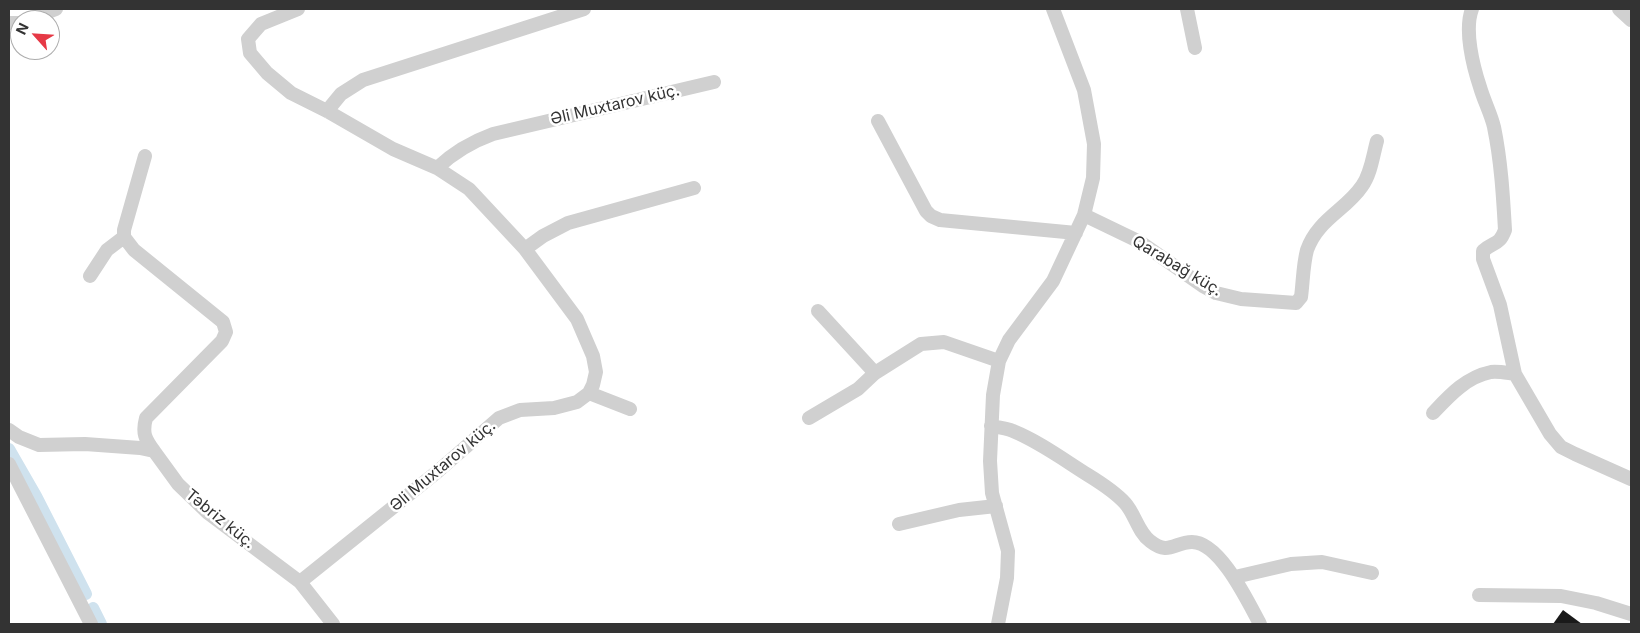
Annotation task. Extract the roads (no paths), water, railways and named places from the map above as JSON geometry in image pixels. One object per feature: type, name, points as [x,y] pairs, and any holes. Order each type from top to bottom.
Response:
[{"type":"street","points":[[298,9],[261,24],[248,39],[250,53],[267,73],[291,93],[327,111],[393,149],[437,168],[469,189],[525,249],[577,319],[593,356],[596,372],[589,393],[630,409]]},
{"type":"street","points":[[327,111],[341,94],[363,80],[584,9]]},
{"type":"street","points":[[998,624],[1007,578],[1008,551],[992,493],[990,461],[993,395],[999,361],[1009,340],[1052,281],[1084,216],[1093,178],[1094,144],[1084,90],[1053,9]]},
{"type":"street","points":[[1187,9],[1195,48]]},
{"type":"street","points":[[1472,9],[1469,38],[1479,86],[1493,124],[1502,173],[1505,230],[1498,244],[1488,246],[1483,250],[1483,259],[1500,305],[1515,374],[1550,434],[1561,447],[1631,479]]},
{"type":"street","points":[[1619,9],[1631,20]]},
{"type":"street","name":"Əli Muxtarov küç.","points":[[437,168],[452,154],[492,134],[714,82]]},
{"type":"street","points":[[878,121],[926,211],[931,216],[940,220],[1076,233]]},
{"type":"street","name":"Qarabağ küç.","points":[[1084,216],[1140,242],[1216,293],[1241,299],[1296,303],[1301,297],[1308,250],[1317,231],[1363,185],[1377,141]]},
{"type":"street","points":[[90,276],[107,250],[124,237],[124,230],[145,156]]},
{"type":"street","points":[[525,249],[543,236],[568,223],[694,188]]},
{"type":"street","name":"Təbriz küç.","points":[[124,237],[134,250],[223,322],[226,332],[222,341],[146,418],[144,438],[178,484],[208,514],[300,582],[333,624]]},
{"type":"street","points":[[818,310],[875,373]]},
{"type":"street","points":[[809,418],[858,389],[875,373],[922,344],[944,342],[999,361]]},
{"type":"street","points":[[1433,413],[1456,389],[1476,377],[1492,372],[1515,374]]},
{"type":"street","name":"Əli Muxtarov küç.","points":[[300,582],[438,472],[499,418],[520,410],[554,408],[577,402],[589,393]]},
{"type":"street","points":[[991,426],[1012,430],[1055,454],[1106,487],[1126,503],[1147,539],[1159,547],[1169,549],[1191,542],[1201,544],[1211,550],[1235,577],[1260,624]]},
{"type":"street","points":[[9,430],[19,437],[40,445],[85,444],[140,448],[154,451]]},
{"type":"street","points":[[9,464],[91,624]]},
{"type":"street","points":[[899,524],[959,510],[996,506]]},
{"type":"street","points":[[1235,577],[1291,564],[1322,562],[1372,573]]},
{"type":"street","points":[[1479,595],[1561,596],[1596,603],[1631,614]]},
{"type":"waterway","points":[[9,449],[36,496],[86,594]]},
{"type":"waterway","points":[[93,608],[101,624]]}]
